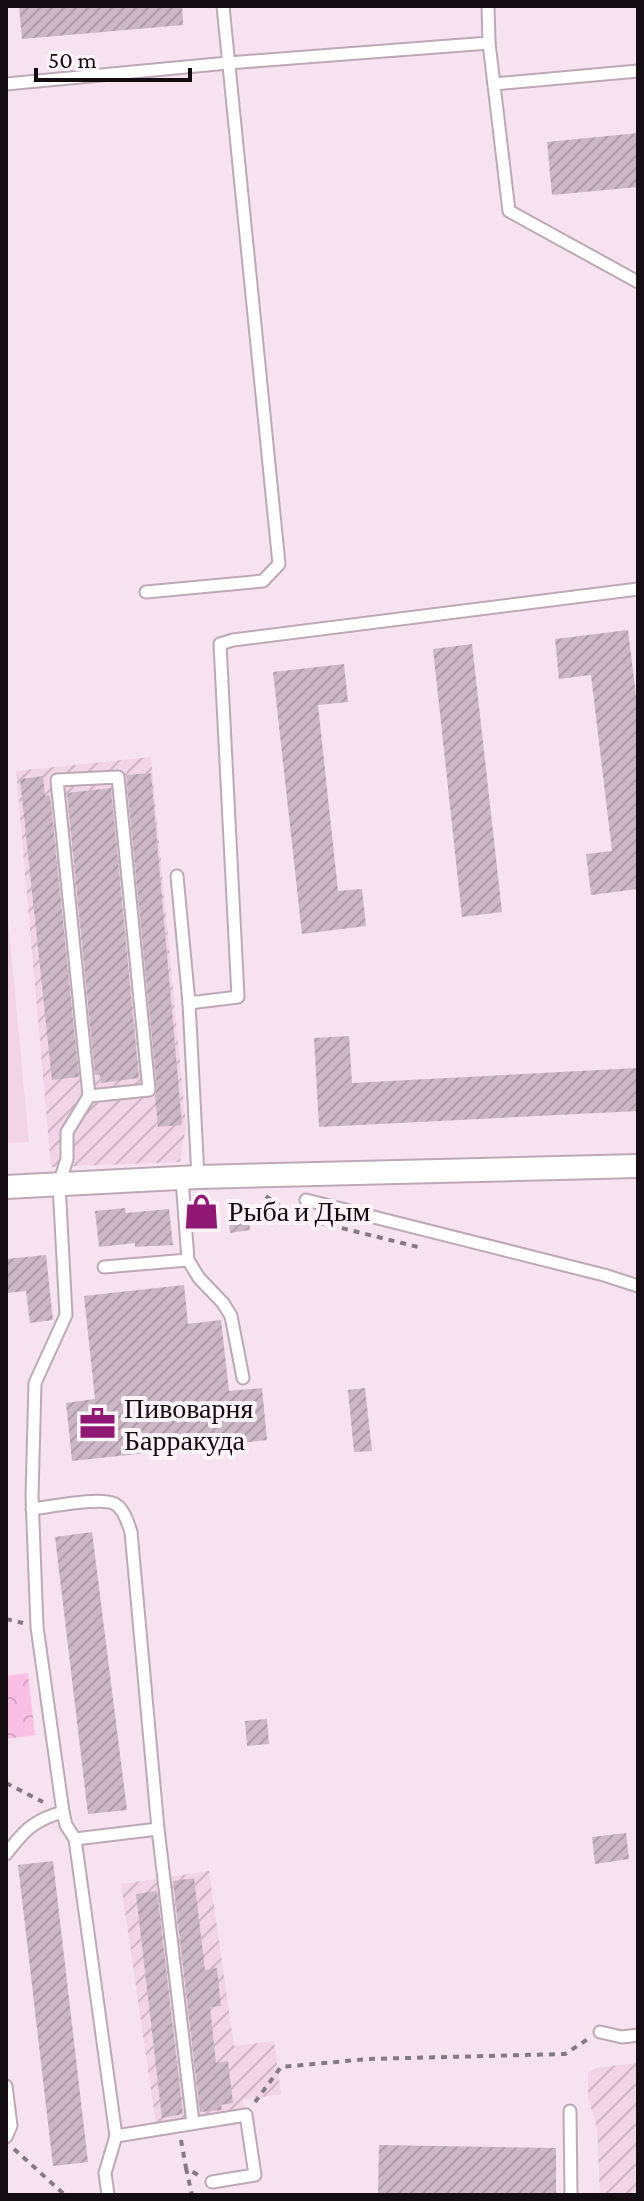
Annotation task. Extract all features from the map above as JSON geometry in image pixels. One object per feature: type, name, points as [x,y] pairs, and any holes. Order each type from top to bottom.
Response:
[{"type":"street","points":[[6,1187],[190,1178],[638,1166]]},
{"type":"lane","points":[[146,592],[263,581],[279,564],[223,6]]},
{"type":"lane","points":[[488,6],[489,43],[509,211],[638,282]]},
{"type":"lane","points":[[6,84],[489,43]]},
{"type":"lane","points":[[494,84],[638,71]]},
{"type":"lane","points":[[189,1003],[238,997],[220,644],[638,589]]},
{"type":"lane","points":[[89,1096],[149,1090],[118,777],[57,780],[89,1096],[67,1132],[67,1159],[59,1184],[66,1315],[35,1383],[32,1509],[37,1627],[63,1812],[66,1825],[75,1839],[116,2136],[105,2173],[108,2195]]},
{"type":"lane","points":[[177,876],[189,1003],[188,1260],[231,1316],[243,1378]]},
{"type":"lane","points":[[306,1200],[638,1286]]},
{"type":"lane","points":[[104,1267],[188,1260]]},
{"type":"lane","points":[[32,1509],[103,1501],[116,1505],[126,1518],[131,1532],[158,1829],[193,2123]]},
{"type":"lane","points":[[6,1854],[27,1827],[47,1816],[63,1812]]},
{"type":"lane","points":[[75,1839],[158,1829]]},
{"type":"lane","points":[[600,2032],[622,2037],[638,2035]]},
{"type":"lane","points":[[6,2086],[11,2126],[6,2139]]},
{"type":"lane","points":[[570,2111],[571,2195]]},
{"type":"lane","points":[[116,2136],[246,2115],[255,2175],[212,2182]]},
{"type":"path","points":[[6,1783],[63,1812]]},
{"type":"path","points":[[246,2115],[281,2067],[368,2059],[565,2054],[600,2032]]},
{"type":"path","points":[[178,2126],[192,2195]]},
{"type":"path","points":[[6,2139],[65,2195]]},
{"type":"path","points":[[186,2168],[212,2182]]},
{"type":"shaded area","points":[[151,757],[186,1126],[180,1162],[51,1167],[16,771]]},
{"type":"shaded area","points":[[6,898],[29,1142],[6,1143]]},
{"type":"shaded area","points":[[209,1871],[234,2046],[274,2041],[281,2094],[243,2100],[244,2112],[156,2124],[121,1884]]},
{"type":"shaded area","points":[[638,2063],[638,2195],[600,2195],[597,2128],[588,2098],[588,2073],[595,2068]]},
{"type":"green space","points":[[28,1673],[35,1735],[6,1739],[6,1676]]},
{"type":"building","points":[[19,6],[182,6],[183,25],[22,39]]},
{"type":"building","points":[[638,133],[638,187],[552,195],[547,142]]},
{"type":"building","points":[[628,630],[638,712],[638,889],[591,895],[586,854],[612,851],[591,675],[559,679],[555,639]]},
{"type":"building","points":[[472,644],[502,912],[462,917],[433,649]]},
{"type":"building","points":[[344,664],[348,702],[318,705],[338,891],[362,889],[366,926],[302,934],[273,672]]},
{"type":"building","points":[[151,773],[182,1125],[158,1127],[157,1089],[126,775]]},
{"type":"building","points":[[43,776],[45,796],[50,795],[79,1077],[52,1080],[20,779]]},
{"type":"building","points":[[111,788],[139,1078],[101,1083],[100,1075],[95,1075],[67,793]]},
{"type":"building","points":[[349,1036],[352,1083],[638,1068],[638,1111],[319,1127],[314,1038]]},
{"type":"building","points":[[125,1208],[126,1213],[169,1209],[173,1245],[135,1247],[135,1243],[99,1247],[95,1211]]},
{"type":"building","points":[[248,1210],[250,1230],[230,1233],[228,1212]]},
{"type":"building","points":[[46,1255],[53,1320],[30,1323],[26,1291],[6,1293],[6,1259]]},
{"type":"building","points":[[184,1285],[188,1324],[221,1320],[229,1391],[262,1388],[267,1440],[72,1461],[66,1403],[95,1399],[84,1296]]},
{"type":"building","points":[[365,1388],[372,1451],[354,1452],[348,1390]]},
{"type":"building","points":[[92,1532],[127,1810],[88,1814],[55,1537]]},
{"type":"building","points":[[267,1719],[269,1744],[247,1746],[245,1721]]},
{"type":"building","points":[[626,1833],[629,1859],[595,1864],[592,1837]]},
{"type":"building","points":[[53,1861],[88,2162],[53,2166],[18,1865]]},
{"type":"building","points":[[194,1878],[205,1970],[217,1968],[221,2006],[210,2007],[216,2063],[228,2061],[233,2103],[221,2105],[222,2110],[200,2112],[173,1881]]},
{"type":"building","points":[[157,1891],[183,2114],[162,2118],[136,1894]]},
{"type":"building","points":[[379,2145],[556,2148],[556,2195],[378,2195]]},
{"type":"place","name":"Рыба и Дым","points":[[202,1211]]},
{"type":"place","name":"Пивоварня Барракуда","points":[[98,1424]]}]
